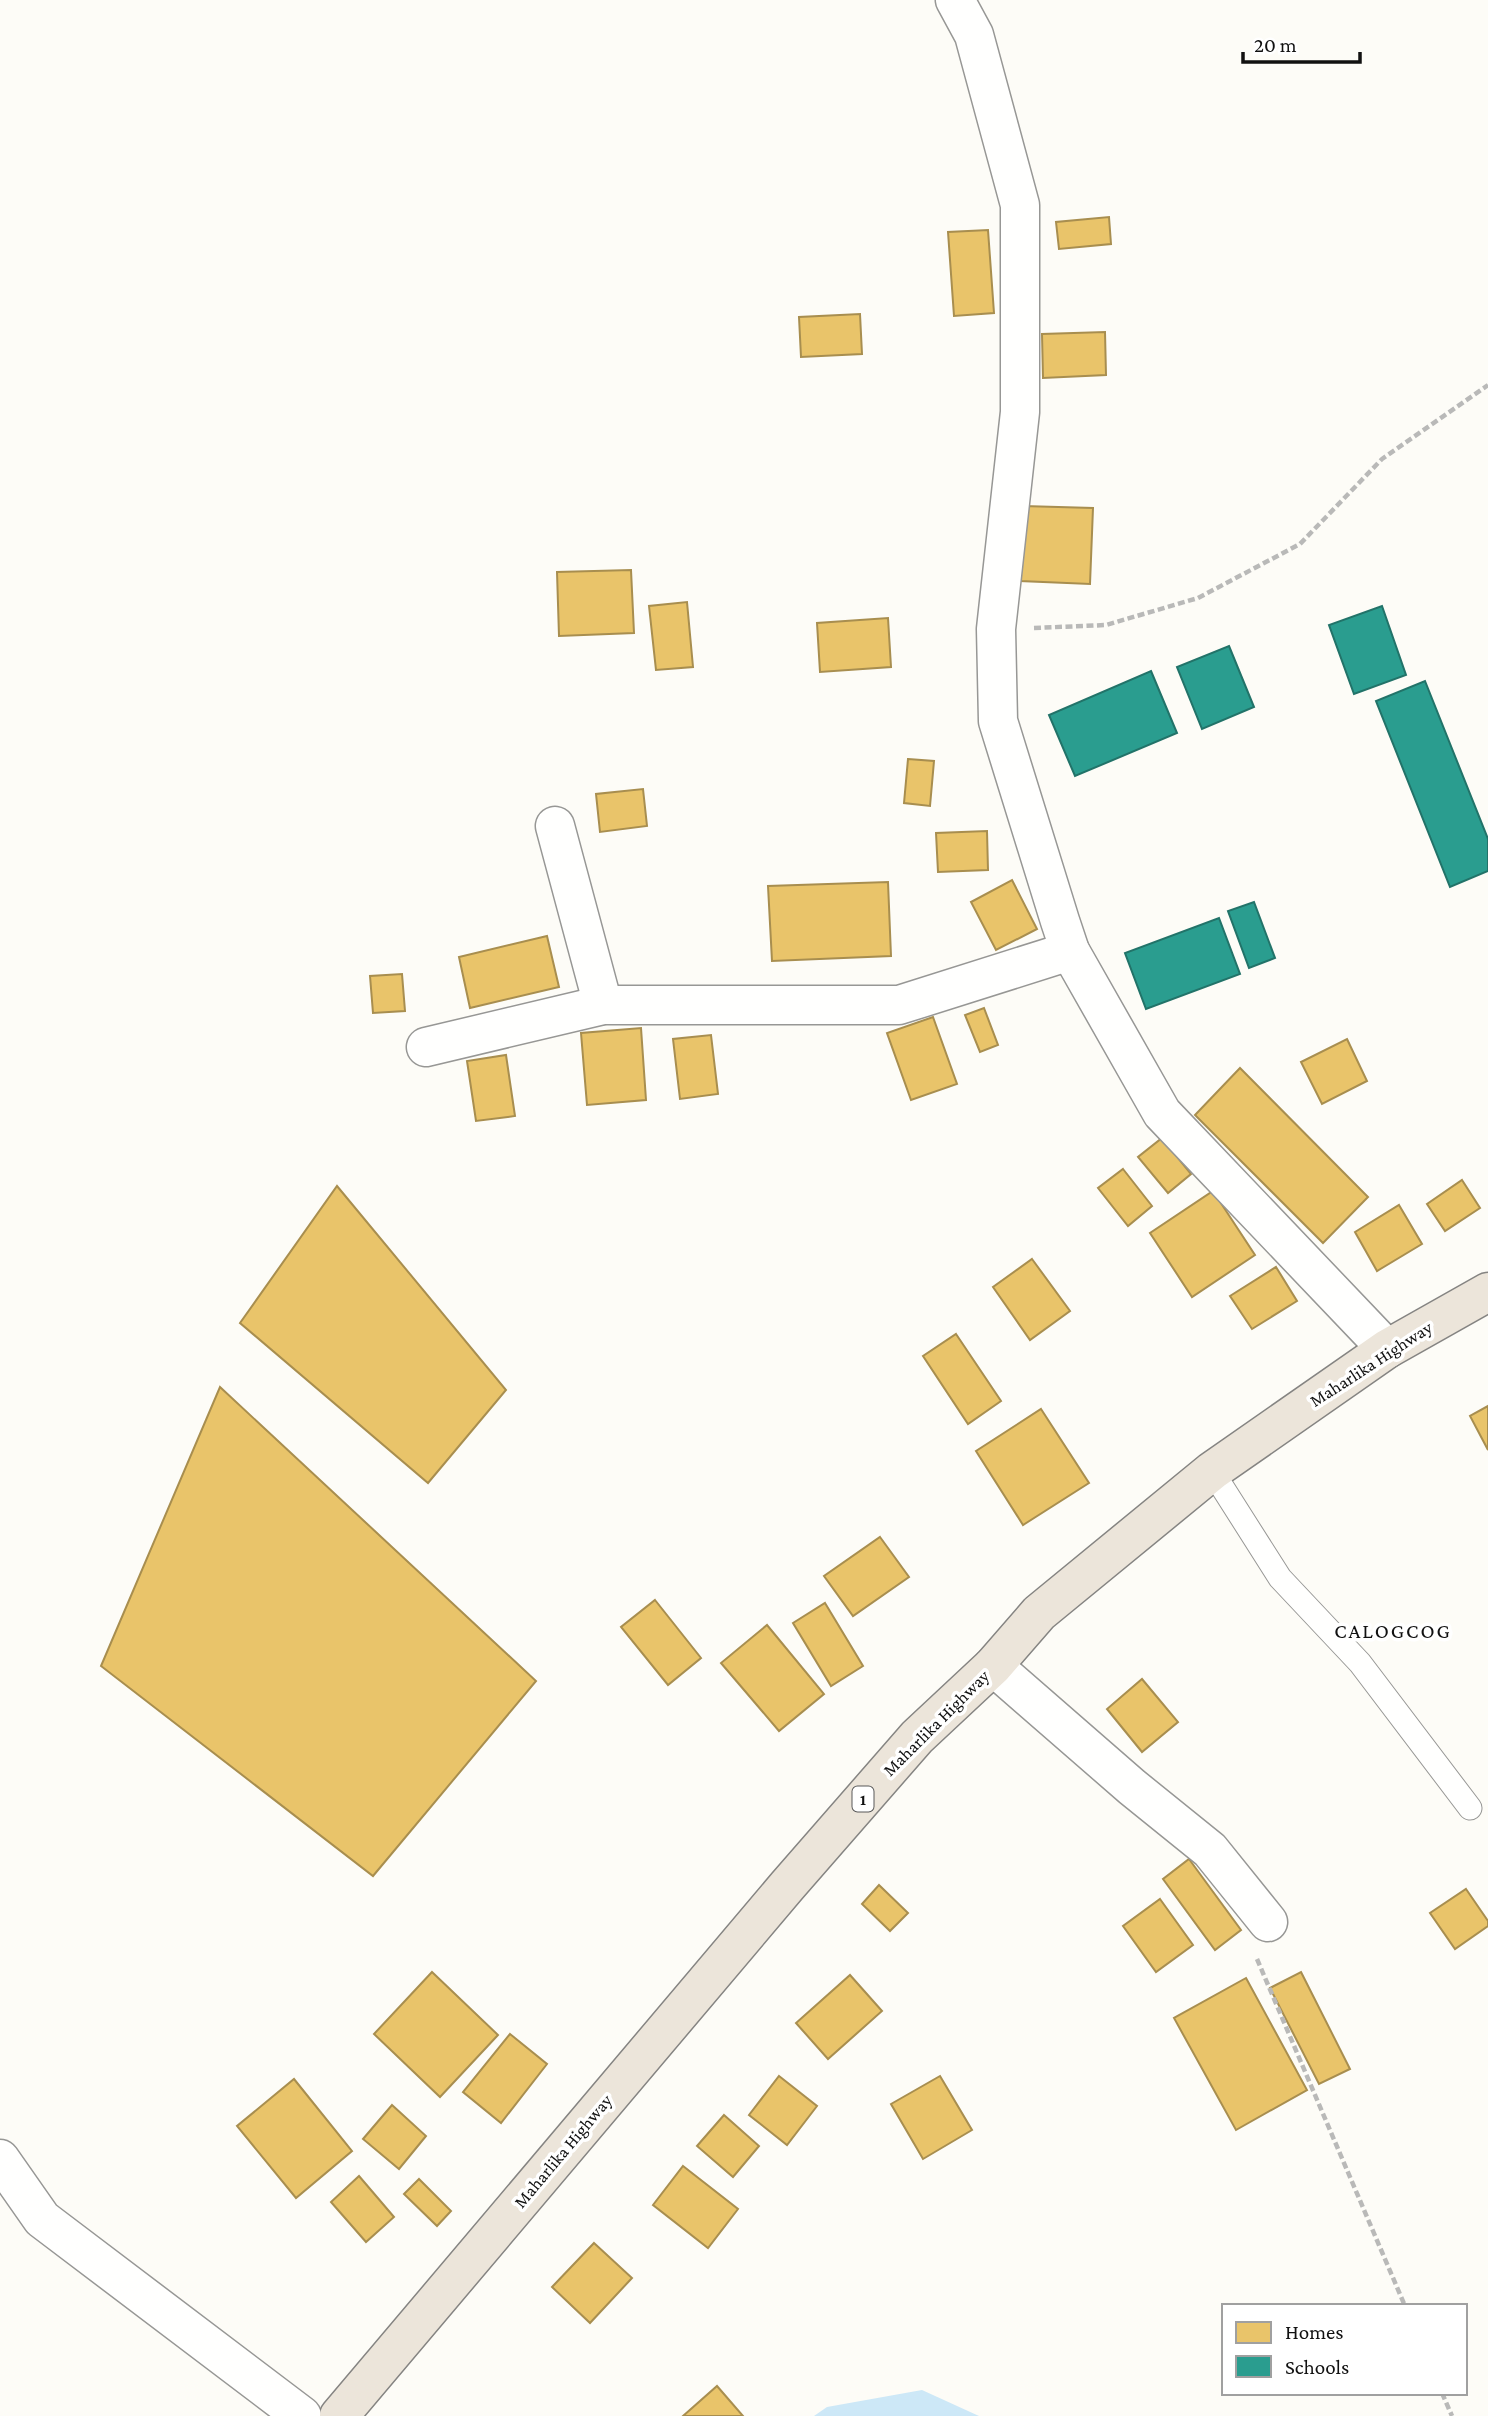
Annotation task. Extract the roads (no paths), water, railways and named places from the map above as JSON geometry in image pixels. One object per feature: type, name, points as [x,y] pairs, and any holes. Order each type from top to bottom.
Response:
[{"type":"highway","name":"Maharlika Highway","points":[[339,2416],[830,1836],[917,1737],[993,1666],[1039,1613],[1212,1471],[1387,1349],[1488,1292]]},
{"type":"street","points":[[955,0],[974,35],[1020,205],[1020,412],[996,629],[998,721],[1070,951],[1162,1112],[1387,1349]]},
{"type":"street","points":[[555,826],[603,1005]]},
{"type":"street","points":[[426,1047],[603,1005],[899,1005],[1070,951]]},
{"type":"street","points":[[993,1666],[1132,1787],[1210,1850],[1268,1922]]},
{"type":"street","points":[[0,2159],[42,2219],[302,2416]]},
{"type":"lane","points":[[1212,1471],[1280,1578],[1360,1663],[1470,1808]]},
{"type":"water","points":[[922,2390],[979,2416],[814,2416],[827,2407]]},
{"type":"district","name":"CALOGCOG","points":[[1393,1631]]}]
